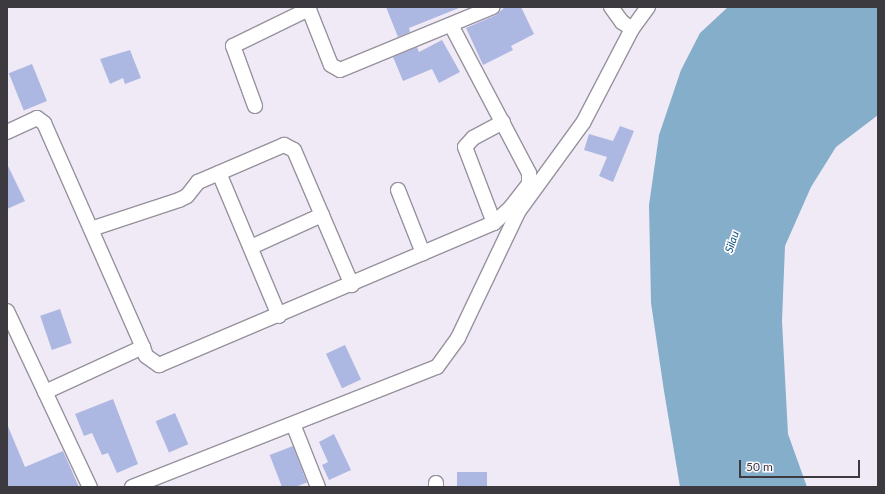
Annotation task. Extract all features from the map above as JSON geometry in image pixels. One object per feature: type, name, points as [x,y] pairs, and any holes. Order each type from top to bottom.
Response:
[{"type":"street","points":[[255,106],[233,46],[308,8],[331,65],[340,70],[493,7]]},
{"type":"street","points":[[611,7],[622,22],[632,29]]},
{"type":"street","points":[[132,487],[155,483],[293,424],[437,367],[458,338],[518,212],[583,123],[632,29],[648,7]]},
{"type":"street","points":[[7,132],[38,118],[44,123],[146,356],[159,365],[352,286],[423,252],[494,223],[522,196],[529,184],[529,173],[451,25]]},
{"type":"street","points":[[494,223],[465,148],[473,138],[503,122]]},
{"type":"street","points":[[91,229],[179,200],[187,196],[198,182],[284,144],[290,146],[322,215],[352,286]]},
{"type":"street","points":[[219,173],[279,316]]},
{"type":"street","points":[[398,190],[423,252]]},
{"type":"street","points":[[251,247],[322,215]]},
{"type":"street","points":[[7,311],[90,487]]},
{"type":"street","points":[[45,392],[143,347]]},
{"type":"street","points":[[293,424],[318,487]]},
{"type":"water","name":"Silau","points":[[728,7],[878,7],[878,115],[836,147],[811,187],[785,246],[782,321],[788,434],[807,487],[680,487],[664,391],[651,303],[649,205],[659,135],[681,70],[700,33]]},
{"type":"building","points":[[386,7],[459,8],[409,28],[410,32],[398,37]]},
{"type":"building","points":[[505,7],[521,7],[534,34],[511,46],[513,50],[483,65],[466,28],[496,15]]},
{"type":"building","points":[[442,40],[460,72],[439,83],[432,69],[403,81],[393,57],[417,47],[419,52]]},
{"type":"building","points":[[130,50],[141,78],[125,84],[123,78],[110,84],[100,59]]},
{"type":"building","points":[[32,64],[47,101],[24,110],[9,73]]},
{"type":"building","points":[[620,126],[634,131],[613,182],[599,176],[607,157],[584,150],[589,134],[613,141]]},
{"type":"building","points":[[7,164],[25,201],[7,209]]},
{"type":"building","points":[[60,309],[72,343],[52,350],[40,316]]},
{"type":"building","points":[[345,345],[361,379],[342,388],[326,354]]},
{"type":"building","points":[[113,399],[138,464],[117,473],[108,453],[102,455],[92,433],[84,436],[75,414]]},
{"type":"building","points":[[175,413],[188,444],[169,453],[156,421]]},
{"type":"building","points":[[7,424],[25,467],[63,451],[79,487],[7,487]]},
{"type":"building","points":[[334,434],[351,470],[329,480],[322,465],[328,462],[319,442]]},
{"type":"building","points":[[293,446],[307,482],[295,487],[282,487],[270,455]]},
{"type":"building","points":[[457,472],[487,472],[487,487],[457,487]]}]
